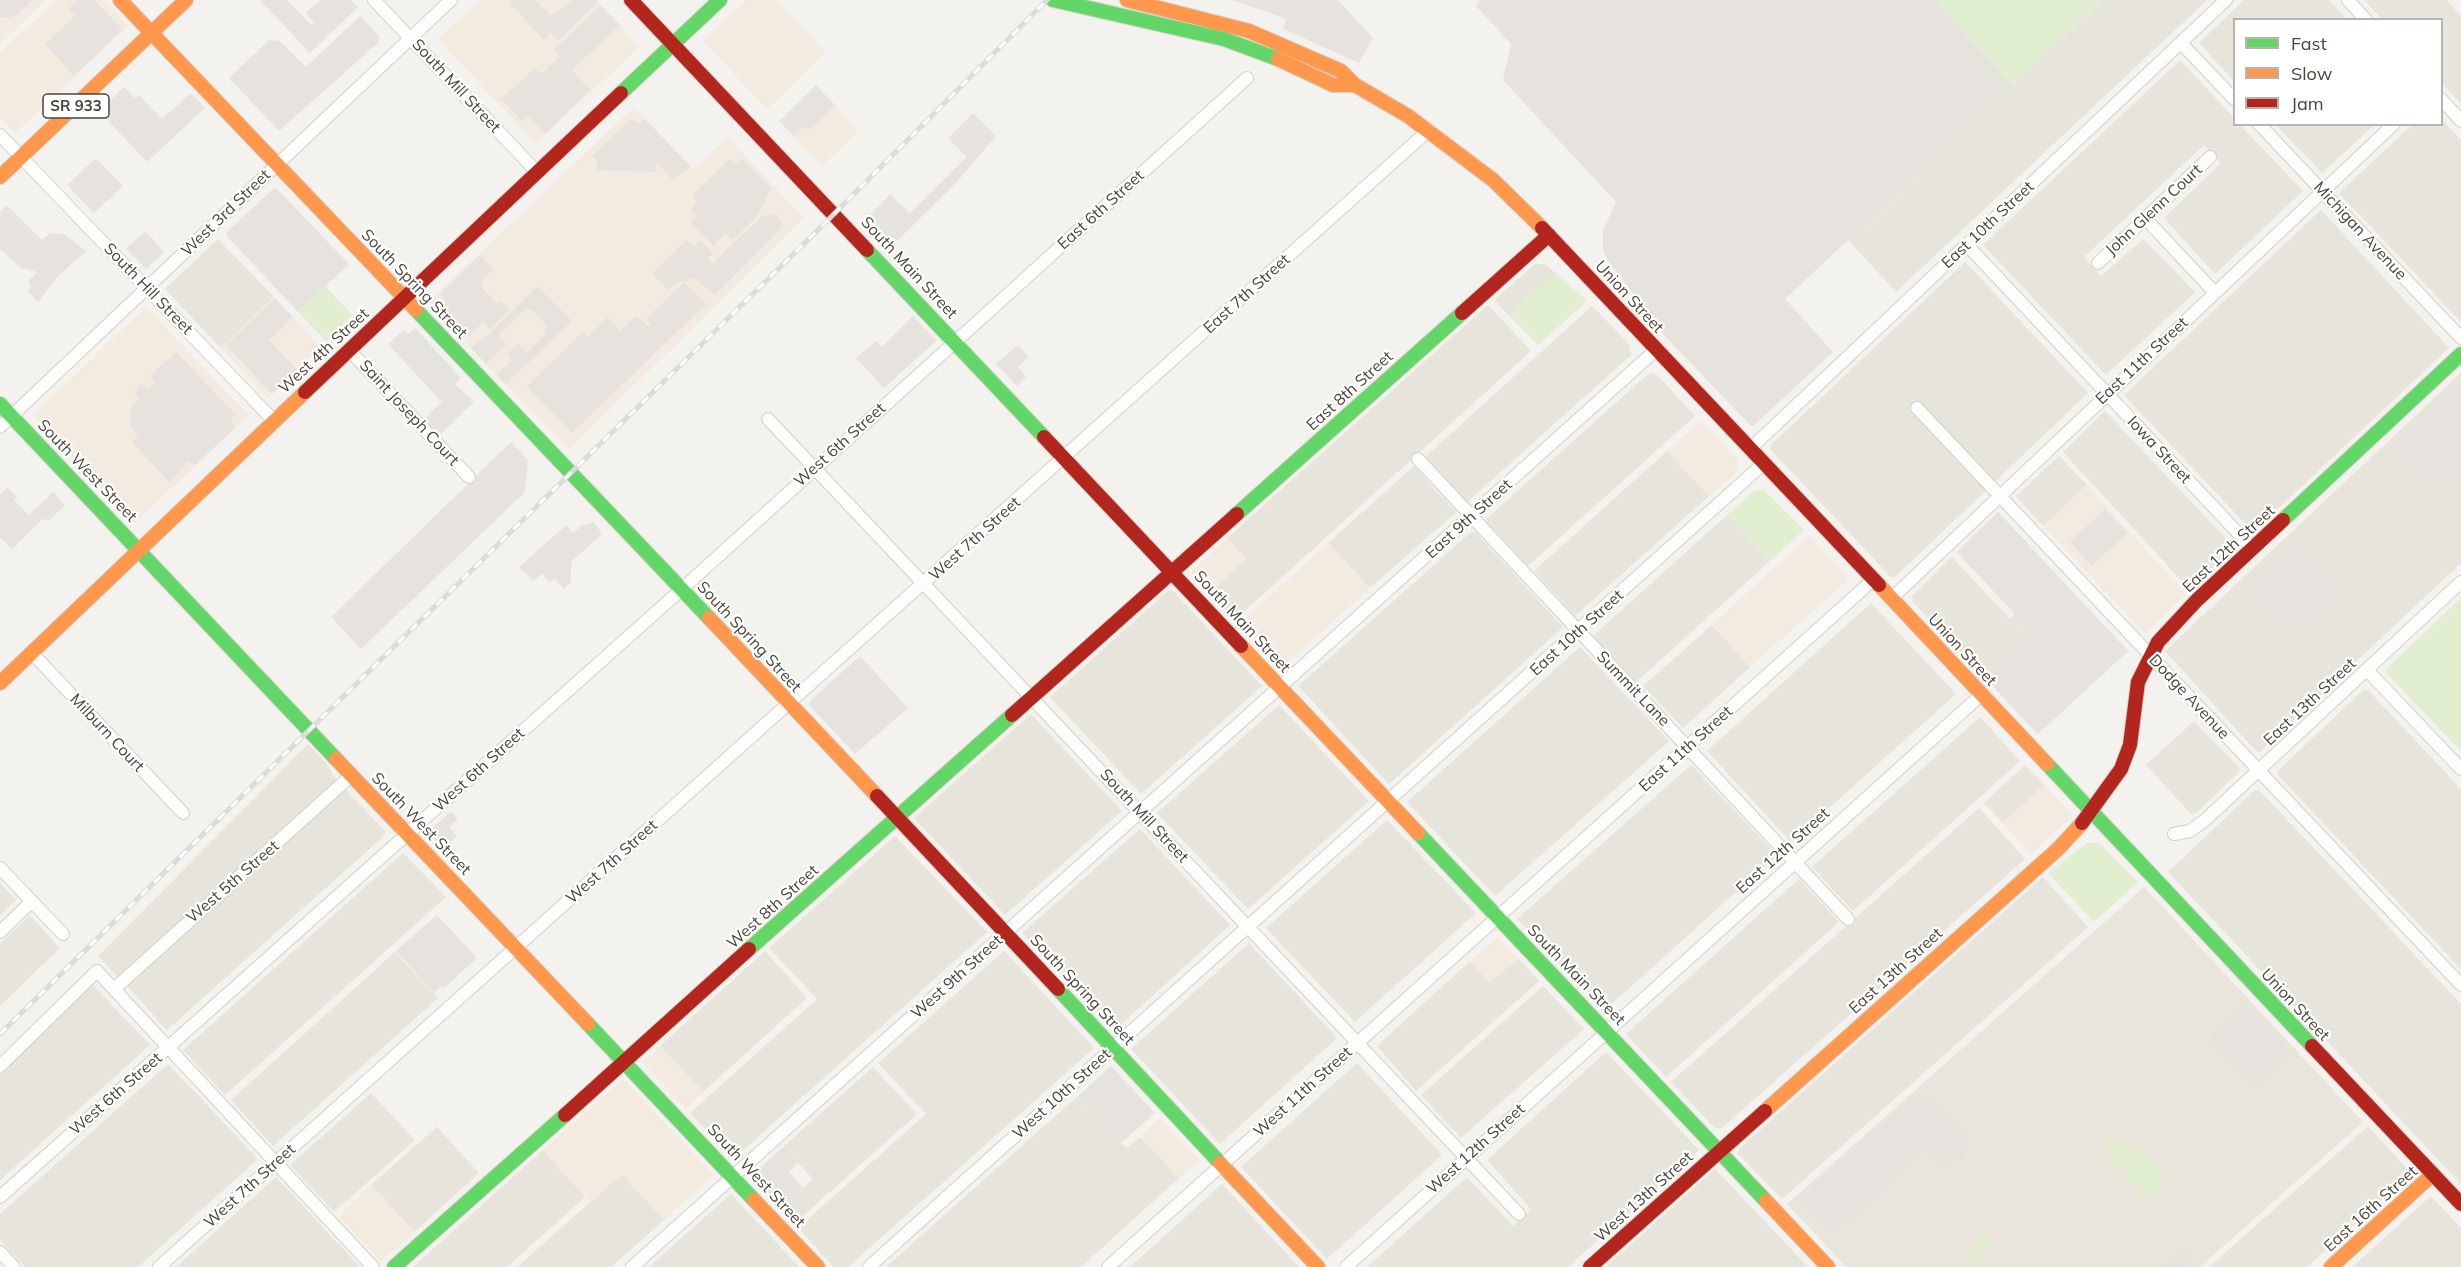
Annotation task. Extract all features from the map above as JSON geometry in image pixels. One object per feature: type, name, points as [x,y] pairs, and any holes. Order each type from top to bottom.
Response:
[{"type":"street","name":"South Spring Street","points":[[120,0],[682,589],[1318,1267]]},
{"type":"street","name":"SR 933","points":[[0,177],[186,0]]},
{"type":"street","name":"South Mill Street","points":[[374,0],[537,172]]},
{"type":"street","name":"West 3rd Street","points":[[0,427],[451,0]]},
{"type":"street","name":"South Main Street","points":[[631,0],[956,341],[1828,1267]]},
{"type":"street","name":"West 4th Street","points":[[0,683],[130,560],[138,549],[720,0]]},
{"type":"street","points":[[1053,0],[1215,37],[1266,54],[1334,85],[1355,85]]},
{"type":"street","name":"Union Street","points":[[1127,0],[1227,24],[1272,40],[1341,71],[1355,85],[1429,130],[1492,180],[1549,236],[2461,1204]]},
{"type":"street","name":"East 10th Street","points":[[1750,449],[2226,0]]},
{"type":"street","points":[[2348,0],[2364,18]]},
{"type":"street","points":[[2181,43],[2233,97]]},
{"type":"street","name":"East 6th Street","points":[[956,341],[1247,78]]},
{"type":"street","points":[[2443,101],[2461,121]]},
{"type":"street","name":"Michigan Avenue","points":[[2261,126],[2461,338]]},
{"type":"street","name":"East 11th Street","points":[[1891,598],[2392,126]]},
{"type":"street","name":"East 7th Street","points":[[1065,457],[1429,130]]},
{"type":"street","name":"South Hill Street","points":[[0,135],[274,421]]},
{"type":"street","name":"John Glenn Court","points":[[2098,263],[2210,157]]},
{"type":"street","points":[[2145,218],[2215,293]]},
{"type":"street","name":"East 8th Street","points":[[1173,571],[1549,236]]},
{"type":"street","name":"Iowa Street","points":[[1967,245],[2253,549]]},
{"type":"street","name":"West 6th Street","points":[[0,1197],[682,589],[956,341]]},
{"type":"street","name":"Saint Joseph Court","points":[[349,350],[469,477]]},
{"type":"street","name":"East 9th Street","points":[[1280,686],[1656,350]]},
{"type":"street","name":"East 12th Street","points":[[2092,812],[2121,769],[2127,755],[2132,732],[2135,695],[2150,655],[2170,627],[2461,354]]},
{"type":"street","name":"South West Street","points":[[0,404],[818,1267]]},
{"type":"street","name":"Dodge Avenue","points":[[1917,408],[2461,985]]},
{"type":"street","name":"South Mill Street","points":[[768,419],[1519,1214]]},
{"type":"street","name":"West 7th Street","points":[[159,1267],[1065,457]]},
{"type":"street","name":"Summit Lane","points":[[1418,459],[1848,919]]},
{"type":"street","name":"East 10th Street","points":[[1389,802],[1764,464]]},
{"type":"street","name":"West 8th Street","points":[[394,1267],[1173,571]]},
{"type":"street","name":"East 11th Street","points":[[1498,917],[1873,580]]},
{"type":"street","name":"East 13th Street","points":[[2174,834],[2190,831],[2204,821],[2461,582]]},
{"type":"street","name":"Milburn Court","points":[[32,653],[183,813]]},
{"type":"street","points":[[2367,670],[2461,769]]},
{"type":"street","name":"West 9th Street","points":[[632,1267],[1280,686]]},
{"type":"street","name":"East 12th Street","points":[[1607,1032],[1982,695]]},
{"type":"street","name":"West 5th Street","points":[[114,989],[352,775]]},
{"type":"street","name":"West 10th Street","points":[[869,1267],[1389,802]]},
{"type":"street","name":"East 13th Street","points":[[1719,1152],[2039,867],[2092,812]]},
{"type":"street","points":[[0,868],[63,934]]},
{"type":"street","points":[[0,932],[32,901]]},
{"type":"street","name":"West 11th Street","points":[[1108,1267],[1498,917]]},
{"type":"street","points":[[0,1066],[97,971],[373,1267]]},
{"type":"street","name":"West 12th Street","points":[[1346,1267],[1607,1032]]},
{"type":"street","name":"West 13th Street","points":[[1590,1267],[1719,1152]]},
{"type":"street","name":"East 16th Street","points":[[2331,1267],[2433,1174]]},
{"type":"street","points":[[0,1252],[14,1267]]},
{"type":"shaded area","points":[[0,0],[46,0],[0,44]]},
{"type":"shaded area","points":[[0,0],[33,0],[17,15],[8,18],[0,17]]},
{"type":"shaded area","points":[[57,0],[103,0],[128,26],[15,133],[0,117],[0,53]]},
{"type":"shaded area","points":[[78,0],[94,0],[122,29],[74,76],[45,44],[75,16],[69,8]]},
{"type":"shaded area","points":[[260,0],[287,0],[311,25],[314,22],[306,13],[320,0],[351,0],[358,7],[310,53]]},
{"type":"shaded area","points":[[480,0],[596,0],[639,47],[536,144],[438,39]]},
{"type":"shaded area","points":[[512,0],[535,0],[551,16],[572,0],[596,0],[598,2],[558,41],[551,33],[544,40],[510,3]]},
{"type":"shaded area","points":[[746,0],[777,0],[826,52],[767,109],[703,41]]},
{"type":"shaded area","points":[[1232,0],[1338,0],[1373,38],[1359,63],[1283,29],[1287,19]]},
{"type":"shaded area","points":[[1479,0],[1934,0],[2013,85],[1785,299],[1833,352],[1752,427],[1665,336],[1607,259],[1603,249],[1603,231],[1616,202],[1503,80],[1511,44],[1476,6]]},
{"type":"shaded area","points":[[2103,0],[2207,0],[1896,292],[1848,240]]},
{"type":"shaded area","points":[[2244,0],[2329,0],[2346,18],[2233,18],[2233,80],[2199,43]]},
{"type":"shaded area","points":[[2364,0],[2446,0],[2461,16],[2461,104],[2443,84],[2443,18],[2381,18]]},
{"type":"shaded area","points":[[601,5],[620,25],[572,70],[590,90],[545,133],[529,116],[522,121],[501,99],[535,68],[541,74],[560,56],[554,50]]},
{"type":"shaded area","points":[[360,16],[379,36],[379,42],[279,131],[229,78],[269,40],[280,41],[306,67]]},
{"type":"shaded area","points":[[2180,60],[2233,117],[2233,126],[2241,126],[2303,191],[2215,274],[2164,218],[2221,163],[2204,145],[2084,257],[2101,276],[2143,239],[2195,292],[2106,375],[1983,245]]},
{"type":"shaded area","points":[[816,85],[857,128],[855,134],[822,166],[779,121]]},
{"type":"shaded area","points":[[816,85],[835,105],[809,130],[805,126],[794,136],[779,121]]},
{"type":"shaded area","points":[[124,87],[135,98],[139,95],[162,119],[191,93],[205,108],[147,162],[99,111]]},
{"type":"shaded area","points":[[634,107],[693,169],[728,137],[804,218],[569,450],[427,303]]},
{"type":"shaded area","points":[[973,113],[996,136],[956,183],[894,244],[868,217],[890,194],[910,213],[967,157],[948,138]]},
{"type":"shaded area","points":[[632,119],[637,124],[645,119],[691,167],[672,179],[657,163],[656,172],[597,170],[597,162],[592,156]]},
{"type":"shaded area","points":[[2443,121],[2461,140],[2461,322],[2339,193],[2411,126],[2443,126]]},
{"type":"shaded area","points":[[2277,126],[2373,126],[2322,173]]},
{"type":"shaded area","points":[[96,158],[123,186],[94,213],[67,185]]},
{"type":"shaded area","points":[[730,159],[736,164],[743,159],[771,188],[758,215],[733,240],[725,234],[713,246],[691,222],[696,216],[691,209],[697,201],[692,195]]},
{"type":"shaded area","points":[[275,187],[349,264],[298,312],[225,234]]},
{"type":"shaded area","points":[[7,205],[42,240],[50,233],[64,234],[86,251],[57,277],[38,302],[28,291],[31,286],[28,281],[37,272],[21,268],[0,249],[0,212]]},
{"type":"shaded area","points":[[2321,210],[2449,348],[2253,532],[2124,395]]},
{"type":"shaded area","points":[[776,214],[784,225],[715,295],[694,278],[677,283],[668,290],[652,273],[687,240],[694,246],[700,240],[713,253],[708,259],[713,263],[762,216]]},
{"type":"shaded area","points":[[145,231],[164,252],[146,269],[126,249]]},
{"type":"shaded area","points":[[218,239],[274,297],[221,348],[165,289]]},
{"type":"shaded area","points":[[480,255],[494,269],[482,280],[482,288],[497,304],[501,301],[510,310],[490,329],[483,322],[468,337],[440,309],[446,302],[440,294]]},
{"type":"shaded area","points":[[1965,262],[2088,393],[1895,577],[1891,577],[1771,450],[1771,445]]},
{"type":"shaded area","points":[[1535,264],[1544,264],[1556,273],[1509,316],[1494,300]]},
{"type":"shaded area","points":[[684,282],[706,304],[572,433],[527,386],[584,331],[587,338],[608,317],[620,331],[636,316],[649,327],[651,324],[646,319]]},
{"type":"shaded area","points":[[537,286],[572,321],[506,384],[496,375],[512,360],[507,354],[518,344],[527,352],[545,334],[547,325],[532,310],[525,310],[498,335],[506,344],[486,364],[470,347],[483,340]]},
{"type":"shaded area","points":[[274,297],[321,347],[268,398],[221,348]]},
{"type":"shaded area","points":[[275,298],[293,317],[269,340],[298,370],[272,394],[226,345]]},
{"type":"shaded area","points":[[1488,305],[1531,351],[1235,620],[1209,593],[1246,559],[1227,538]]},
{"type":"shaded area","points":[[1592,306],[1629,344],[1631,355],[1466,503],[1424,458]]},
{"type":"shaded area","points":[[146,307],[249,415],[134,524],[33,415]]},
{"type":"shaded area","points":[[913,316],[936,341],[884,388],[856,358],[876,341],[882,347]]},
{"type":"shaded area","points":[[415,328],[461,378],[455,384],[474,402],[439,436],[423,420],[442,402],[388,344],[403,330],[409,334]]},
{"type":"shaded area","points":[[1018,345],[1029,357],[1018,367],[1026,377],[1017,386],[996,364]]},
{"type":"shaded area","points":[[176,352],[235,414],[230,420],[236,427],[195,465],[188,461],[170,483],[132,442],[138,435],[130,427],[131,407],[139,399],[134,392],[141,384],[148,389],[155,382],[150,376]]},
{"type":"shaded area","points":[[1652,373],[1657,375],[1695,416],[1528,566],[1485,520],[1647,375]]},
{"type":"shaded area","points":[[2461,373],[2461,563],[2260,752],[2257,752],[2165,651]]},
{"type":"shaded area","points":[[2461,383],[2461,470],[2441,489],[2434,482],[2427,483],[2419,491],[2400,470],[2407,463],[2392,447]]},
{"type":"shaded area","points":[[2105,411],[2235,548],[2190,590],[2063,452]]},
{"type":"shaded area","points":[[1701,421],[1739,461],[1735,474],[1709,496],[1667,451]]},
{"type":"shaded area","points":[[511,442],[528,460],[525,492],[361,649],[331,617]]},
{"type":"shaded area","points":[[1667,451],[1709,496],[1575,616],[1534,571]]},
{"type":"shaded area","points":[[2059,456],[2087,485],[2043,526],[2016,496]]},
{"type":"shaded area","points":[[1414,466],[1456,512],[1370,588],[1328,543]]},
{"type":"shaded area","points":[[2087,485],[2186,594],[2145,633],[2043,526]]},
{"type":"shaded area","points":[[7,487],[17,497],[14,500],[29,515],[53,492],[65,505],[50,520],[43,519],[12,549],[0,537],[0,495]]},
{"type":"shaded area","points":[[2105,509],[2127,533],[2092,566],[2070,542]]},
{"type":"shaded area","points":[[1998,512],[2128,651],[2038,734],[1982,675],[2027,632],[2012,617],[2015,614],[1957,552]]},
{"type":"shaded area","points":[[1998,512],[2043,561],[2002,600],[1957,552]]},
{"type":"shaded area","points":[[1727,515],[1770,561],[1636,682],[1593,636]]},
{"type":"shaded area","points":[[594,522],[602,534],[571,562],[571,582],[564,589],[555,579],[550,583],[542,574],[533,581],[519,567],[566,525],[573,533],[582,525]]},
{"type":"shaded area","points":[[1471,532],[1475,532],[1563,627],[1389,784],[1298,686]]},
{"type":"shaded area","points":[[1809,536],[1847,576],[1847,581],[1750,667],[1712,625]]},
{"type":"shaded area","points":[[1227,538],[1246,559],[1209,593],[1191,572]]},
{"type":"shaded area","points":[[2292,541],[2343,596],[2296,640],[2245,586]]},
{"type":"shaded area","points":[[1328,543],[1370,588],[1281,669],[1239,624]]},
{"type":"shaded area","points":[[1952,557],[2010,619],[2012,617],[2027,632],[1982,675],[1913,602],[1912,596]]},
{"type":"shaded area","points":[[1169,590],[1172,590],[1262,686],[1141,794],[1050,697]]},
{"type":"shaded area","points":[[1871,603],[1956,694],[1791,842],[1707,751]]},
{"type":"shaded area","points":[[1712,625],[1750,667],[1683,728],[1643,686]]},
{"type":"shaded area","points":[[1580,647],[1669,741],[1495,896],[1407,802]]},
{"type":"shaded area","points":[[860,656],[908,708],[855,754],[809,705],[810,701]]},
{"type":"shaded area","points":[[2363,690],[2368,690],[2461,789],[2461,969],[2276,773]]},
{"type":"shaded area","points":[[1279,705],[1369,801],[1248,909],[1157,813]]},
{"type":"shaded area","points":[[1031,714],[1122,811],[1005,915],[914,818]]},
{"type":"shaded area","points":[[1980,717],[2020,761],[1853,911],[1812,867]]},
{"type":"shaded area","points":[[2194,721],[2239,768],[2239,772],[2196,813],[2191,814],[2146,765]]},
{"type":"shaded area","points":[[308,744],[327,764],[337,781],[118,977],[98,956]]},
{"type":"shaded area","points":[[1691,765],[1777,855],[1604,1011],[1517,919]]},
{"type":"shaded area","points":[[2025,765],[2044,785],[2003,823],[1984,803]]},
{"type":"shaded area","points":[[2044,785],[2071,814],[2067,821],[2031,854],[2003,823]]},
{"type":"shaded area","points":[[345,789],[385,831],[385,835],[167,1030],[126,985]]},
{"type":"shaded area","points":[[2255,790],[2259,790],[2461,1004],[2461,1184],[2168,872]]},
{"type":"shaded area","points":[[1979,808],[2025,859],[1722,1128],[1715,1128],[1671,1082]]},
{"type":"shaded area","points":[[451,811],[458,819],[449,827],[457,836],[443,849],[428,832]]},
{"type":"shaded area","points":[[1387,820],[1476,913],[1355,1022],[1266,928]]},
{"type":"shaded area","points":[[1140,829],[1230,925],[1114,1031],[1022,933]]},
{"type":"shaded area","points":[[895,836],[987,932],[733,1159],[690,1113],[817,999],[769,948]]},
{"type":"shaded area","points":[[403,853],[446,897],[225,1095],[183,1050]]},
{"type":"shaded area","points":[[2043,877],[2088,927],[1782,1199],[1738,1154],[1739,1149]]},
{"type":"shaded area","points":[[1799,879],[1839,922],[1666,1077],[1626,1034]]},
{"type":"shaded area","points":[[0,883],[16,900],[0,915]]},
{"type":"shaded area","points":[[2144,887],[2363,1122],[2200,1267],[1846,1267],[1787,1204]]},
{"type":"shaded area","points":[[30,915],[60,948],[0,1006],[0,943]]},
{"type":"shaded area","points":[[437,915],[477,958],[444,988],[442,986],[434,993],[396,951]]},
{"type":"shaded area","points":[[1498,937],[1518,958],[1490,983],[1470,961]]},
{"type":"shaded area","points":[[1249,943],[1337,1038],[1220,1144],[1131,1049]]},
{"type":"shaded area","points":[[765,951],[807,998],[703,1092],[660,1046]]},
{"type":"shaded area","points":[[1004,951],[1094,1048],[848,1267],[834,1267],[798,1228],[926,1114],[878,1063]]},
{"type":"shaded area","points":[[395,952],[438,998],[273,1146],[231,1100]]},
{"type":"shaded area","points":[[1518,958],[1539,981],[1416,1091],[1377,1046],[1470,961],[1490,983]]},
{"type":"shaded area","points":[[92,984],[150,1045],[0,1180],[0,1074]]},
{"type":"shaded area","points":[[1543,986],[1584,1029],[1461,1138],[1421,1095]]},
{"type":"shaded area","points":[[2246,1004],[2293,1054],[2257,1087],[2210,1038]]},
{"type":"shaded area","points":[[660,1046],[703,1092],[686,1108],[642,1062]]},
{"type":"shaded area","points":[[1606,1052],[1699,1150],[1568,1267],[1367,1267],[1467,1177],[1513,1226],[1531,1209],[1487,1160]]},
{"type":"shaded area","points":[[1357,1063],[1442,1155],[1327,1259],[1241,1167]]},
{"type":"shaded area","points":[[168,1064],[258,1159],[138,1267],[25,1267],[0,1240],[0,1214]]},
{"type":"shaded area","points":[[1111,1066],[1155,1113],[1121,1143],[1078,1096]]},
{"type":"shaded area","points":[[873,1067],[917,1114],[794,1224],[780,1209],[813,1179],[783,1147]]},
{"type":"shaded area","points":[[623,1079],[712,1173],[712,1177],[664,1220],[622,1174],[590,1202],[543,1150]]},
{"type":"shaded area","points":[[371,1093],[415,1140],[334,1212],[290,1165]]},
{"type":"shaded area","points":[[1928,1094],[1966,1134],[1968,1143],[1963,1158],[1957,1163],[1943,1165],[1923,1153],[1832,1234],[1799,1199],[1913,1096],[1918,1102]]},
{"type":"shaded area","points":[[1078,1096],[1126,1148],[1140,1137],[1179,1178],[1081,1267],[886,1267]]},
{"type":"shaded area","points":[[1160,1118],[1200,1160],[1179,1178],[1140,1137]]},
{"type":"shaded area","points":[[2368,1126],[2411,1173],[2307,1267],[2209,1267]]},
{"type":"shaded area","points":[[437,1127],[479,1173],[414,1232],[371,1185]]},
{"type":"shaded area","points":[[783,1147],[798,1163],[789,1172],[803,1188],[780,1209],[750,1177]]},
{"type":"shaded area","points":[[543,1150],[585,1197],[507,1267],[413,1267]]},
{"type":"shaded area","points":[[1715,1169],[1808,1267],[1606,1267]]},
{"type":"shaded area","points":[[622,1174],[664,1220],[611,1267],[517,1267]]},
{"type":"shaded area","points":[[276,1177],[360,1267],[176,1267]]},
{"type":"shaded area","points":[[1222,1184],[1299,1267],[1130,1267]]},
{"type":"shaded area","points":[[371,1185],[414,1232],[381,1262],[339,1216]]},
{"type":"shaded area","points":[[731,1194],[799,1267],[649,1267]]},
{"type":"shaded area","points":[[2431,1196],[2461,1228],[2461,1267],[2352,1267]]},
{"type":"shaded area","points":[[2183,1248],[2193,1258],[2183,1267],[2163,1267]]},
{"type":"green space","points":[[1934,0],[2103,0],[2013,85]]},
{"type":"green space","points":[[1556,273],[1587,301],[1538,345],[1509,316]]},
{"type":"green space","points":[[325,286],[353,315],[326,341],[298,312]]},
{"type":"green space","points":[[1763,489],[1804,530],[1770,561],[1727,515],[1754,491]]},
{"type":"green space","points":[[2461,598],[2461,751],[2386,673],[2387,668]]},
{"type":"green space","points":[[2087,843],[2099,843],[2138,882],[2094,922],[2048,873]]},
{"type":"green space","points":[[2117,1140],[2138,1150],[2165,1176],[2162,1187],[2148,1200],[2103,1151],[2108,1143]]},
{"type":"green space","points":[[1988,1234],[1995,1242],[1973,1262],[1966,1258],[1967,1252],[1974,1252],[1974,1245]]},
{"type":"railway","points":[[0,1034],[824,224],[1047,0]]},
{"type":"traffic: fast","points":[[621,93],[720,0]]},
{"type":"traffic: fast","points":[[1053,0],[1224,39],[1278,59]]},
{"type":"traffic: fast","points":[[867,250],[1044,437]]},
{"type":"traffic: fast","points":[[416,310],[709,618]]},
{"type":"traffic: fast","points":[[1237,514],[1462,313]]},
{"type":"traffic: fast","points":[[2283,520],[2461,354]]},
{"type":"traffic: fast","points":[[0,404],[336,759]]},
{"type":"traffic: fast","points":[[749,949],[1012,715]]},
{"type":"traffic: fast","points":[[2047,764],[2312,1046]]},
{"type":"traffic: fast","points":[[1418,833],[1766,1201]]},
{"type":"traffic: fast","points":[[1058,989],[1220,1163]]},
{"type":"traffic: fast","points":[[588,1024],[754,1200]]},
{"type":"traffic: fast","points":[[394,1267],[565,1115]]},
{"type":"traffic: slow","points":[[120,0],[416,310]]},
{"type":"traffic: slow","points":[[0,177],[186,0]]},
{"type":"traffic: slow","points":[[1127,0],[1249,31],[1341,71],[1355,85],[1408,116],[1493,180],[1542,228]]},
{"type":"traffic: slow","points":[[1278,59],[1333,85],[1355,85]]},
{"type":"traffic: slow","points":[[0,683],[305,392]]},
{"type":"traffic: slow","points":[[1879,585],[2047,764]]},
{"type":"traffic: slow","points":[[709,618],[877,796]]},
{"type":"traffic: slow","points":[[1241,646],[1418,833]]},
{"type":"traffic: slow","points":[[336,759],[588,1024]]},
{"type":"traffic: slow","points":[[1765,1111],[2058,849],[2082,823]]},
{"type":"traffic: slow","points":[[1220,1163],[1318,1267]]},
{"type":"traffic: slow","points":[[2331,1267],[2433,1174]]},
{"type":"traffic: slow","points":[[754,1200],[818,1267]]},
{"type":"traffic: slow","points":[[1766,1201],[1828,1267]]},
{"type":"traffic: jam","points":[[631,0],[867,250]]},
{"type":"traffic: jam","points":[[305,392],[621,93]]},
{"type":"traffic: jam","points":[[1542,228],[1879,585]]},
{"type":"traffic: jam","points":[[1462,313],[1549,235]]},
{"type":"traffic: jam","points":[[1044,437],[1241,646]]},
{"type":"traffic: jam","points":[[1012,715],[1237,514]]},
{"type":"traffic: jam","points":[[2082,823],[2121,769],[2130,745],[2138,682],[2158,642],[2197,600],[2283,520]]},
{"type":"traffic: jam","points":[[877,796],[1058,989]]},
{"type":"traffic: jam","points":[[565,1115],[749,949]]},
{"type":"traffic: jam","points":[[2312,1046],[2461,1204]]},
{"type":"traffic: jam","points":[[1590,1267],[1765,1111]]}]
